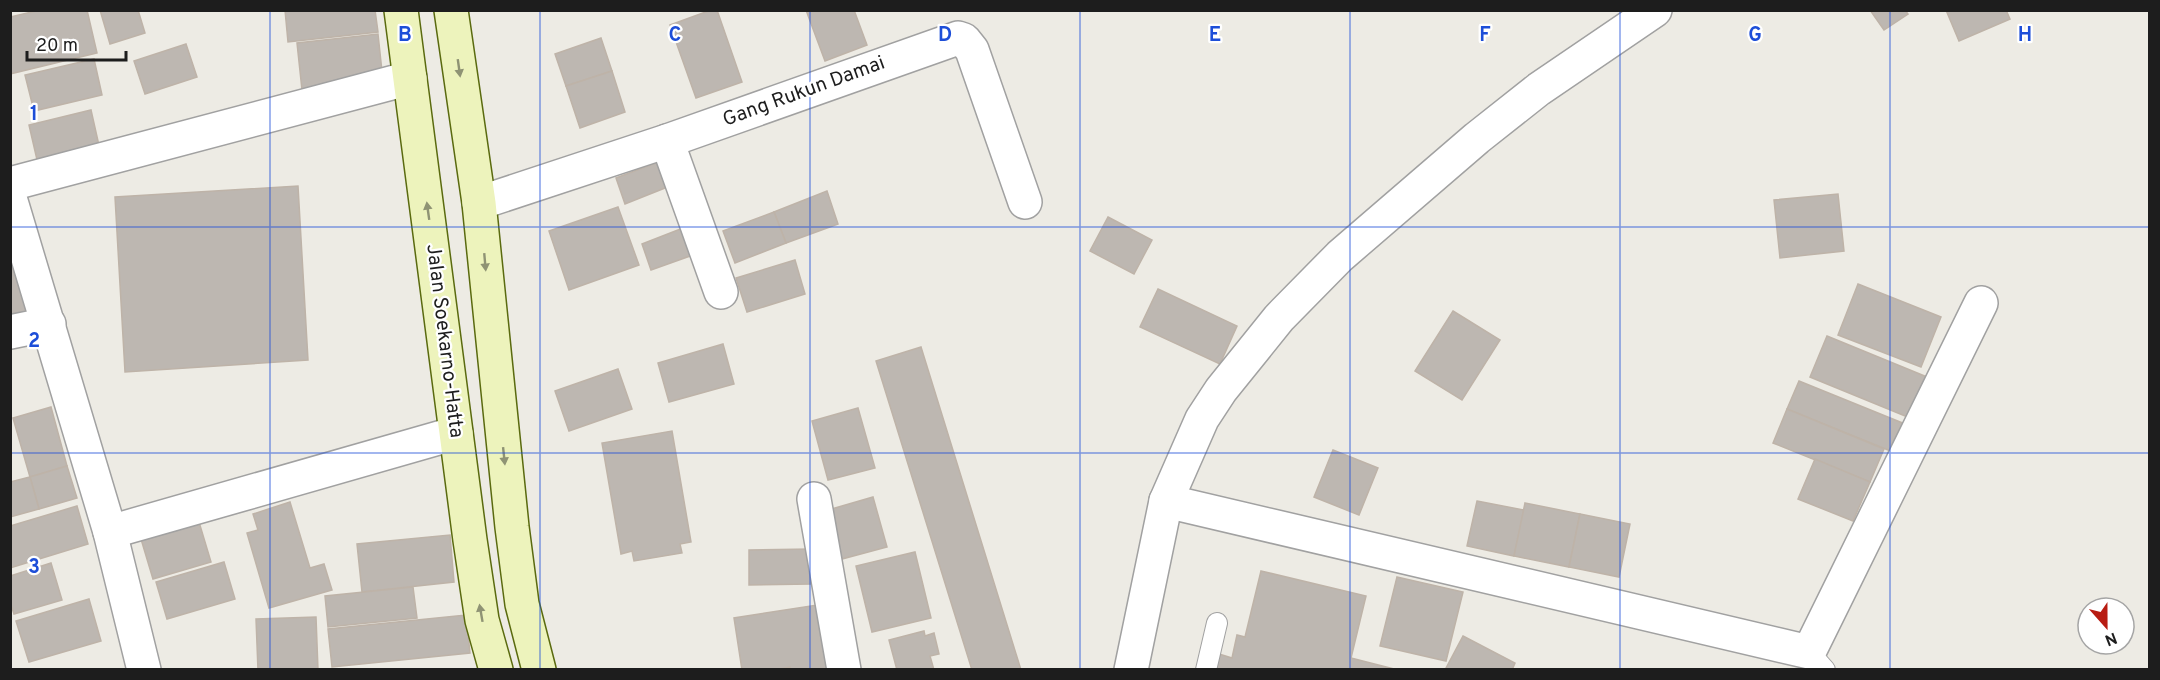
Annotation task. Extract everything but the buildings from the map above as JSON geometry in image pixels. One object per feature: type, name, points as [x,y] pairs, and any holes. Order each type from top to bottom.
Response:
[{"type":"main road","name":"Jalan Soekarno-Hatta","points":[[401,10],[482,620],[496,669]]},
{"type":"main road","points":[[451,10],[479,203],[522,604],[539,669]]},
{"type":"street","points":[[1131,669],[1166,501],[1202,419],[1221,390],[1279,318],[1340,256],[1477,138],[1539,89],[1654,10]]},
{"type":"street","name":"Gang Rukun Damai","points":[[479,203],[667,141],[958,38],[964,40],[972,50],[1025,202]]},
{"type":"street","points":[[10,184],[410,78]]},
{"type":"street","points":[[667,141],[721,292]]},
{"type":"street","points":[[10,198],[110,532],[144,669]]},
{"type":"street","points":[[1166,501],[1817,661],[1981,303]]},
{"type":"street","points":[[10,332],[49,324]]},
{"type":"street","points":[[110,532],[456,433]]},
{"type":"street","points":[[814,499],[844,669]]},
{"type":"lane","points":[[1206,669],[1217,623]]}]
